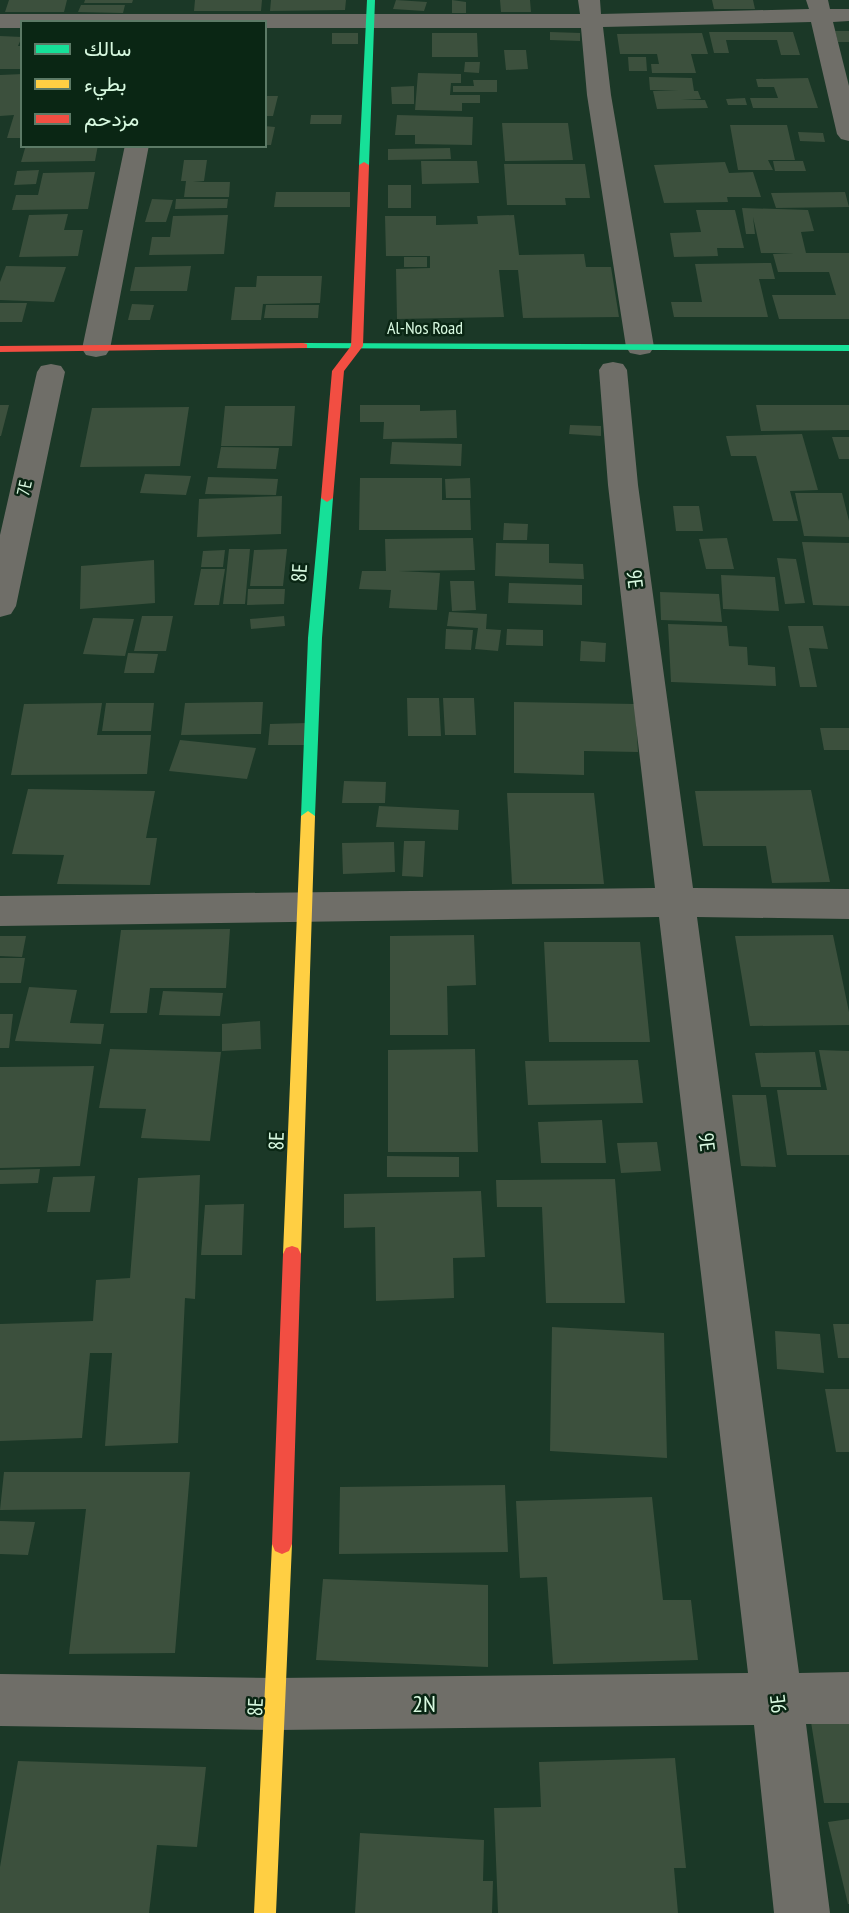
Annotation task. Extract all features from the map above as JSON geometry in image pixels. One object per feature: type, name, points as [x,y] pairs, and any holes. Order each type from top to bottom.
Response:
[{"type":"street","points":[[820,8],[849,134]]},
{"type":"street","points":[[0,21],[371,10],[820,8],[849,15]]},
{"type":"street","points":[[357,346],[371,10]]},
{"type":"street","name":"9E","points":[[590,10],[600,95],[620,364],[623,485],[802,1913]]},
{"type":"street","points":[[96,349],[137,147]]},
{"type":"street","name":"Al-Nos Road","points":[[0,349],[357,346],[620,364],[849,348]]},
{"type":"street","name":"8E","points":[[265,1913],[276,1704],[315,638],[339,371],[357,346]]},
{"type":"street","name":"7E","points":[[0,606],[51,372]]},
{"type":"street","points":[[0,911],[676,902],[849,904]]},
{"type":"street","name":"2N","points":[[0,1700],[276,1704],[849,1698]]},
{"type":"building","points":[[9,0],[67,0],[64,12],[5,12]]},
{"type":"building","points":[[85,0],[133,0],[132,3],[84,3]]},
{"type":"building","points":[[195,0],[262,0],[261,11],[194,11]]},
{"type":"building","points":[[271,0],[346,0],[345,10],[270,11]]},
{"type":"building","points":[[396,0],[427,2],[424,11],[393,9]]},
{"type":"building","points":[[452,0],[466,2],[466,13],[452,13]]},
{"type":"building","points":[[500,0],[530,0],[531,12],[501,12]]},
{"type":"building","points":[[712,0],[753,0],[755,9],[714,9]]},
{"type":"building","points":[[81,5],[125,5],[123,13],[78,12]]},
{"type":"building","points":[[835,31],[849,31],[849,42],[838,42]]},
{"type":"building","points":[[550,32],[580,33],[580,41],[550,40]]},
{"type":"building","points":[[709,32],[793,32],[800,55],[781,55],[777,40],[726,40],[729,53],[714,53]]},
{"type":"building","points":[[332,33],[358,33],[358,44],[332,44]]},
{"type":"building","points":[[432,33],[477,33],[478,57],[432,57]]},
{"type":"building","points":[[702,33],[708,54],[691,54],[696,73],[652,73],[651,64],[659,64],[657,54],[620,54],[617,34]]},
{"type":"building","points":[[0,36],[21,37],[18,46],[21,46],[21,69],[0,69]]},
{"type":"building","points":[[504,50],[526,50],[528,69],[506,70]]},
{"type":"building","points":[[628,57],[646,57],[647,71],[629,71]]},
{"type":"building","points":[[465,62],[480,62],[479,73],[464,72]]},
{"type":"building","points":[[418,73],[461,74],[461,83],[451,83],[450,95],[480,95],[480,103],[462,103],[462,111],[415,110]]},
{"type":"building","points":[[21,74],[21,138],[7,138],[14,115],[0,116],[0,75]]},
{"type":"building","points":[[649,77],[692,78],[694,91],[698,91],[701,99],[681,100],[705,100],[708,108],[657,109],[653,91],[678,90],[650,90]]},
{"type":"building","points":[[808,78],[818,108],[753,108],[750,98],[778,98],[774,87],[758,87],[756,79]]},
{"type":"building","points":[[473,80],[497,80],[497,92],[453,92],[453,86],[474,86]]},
{"type":"building","points":[[414,86],[414,104],[392,104],[391,87]]},
{"type":"building","points":[[266,96],[278,96],[273,116],[266,116]]},
{"type":"building","points":[[745,98],[747,105],[728,105],[726,99]]},
{"type":"building","points":[[311,115],[342,115],[341,124],[310,124]]},
{"type":"building","points":[[397,115],[473,117],[472,145],[415,144],[415,135],[395,135]]},
{"type":"building","points":[[502,123],[568,123],[573,160],[505,161]]},
{"type":"building","points":[[730,125],[787,125],[795,160],[768,160],[773,170],[738,170]]},
{"type":"building","points":[[266,126],[275,127],[271,145],[266,145]]},
{"type":"building","points":[[798,132],[823,133],[825,142],[800,141]]},
{"type":"building","points":[[25,147],[98,147],[95,161],[21,162]]},
{"type":"building","points":[[450,148],[451,159],[388,160],[388,149]]},
{"type":"building","points":[[184,160],[207,160],[204,181],[193,182],[230,182],[229,197],[184,197],[186,181],[181,181]]},
{"type":"building","points":[[421,161],[477,161],[479,183],[422,184]]},
{"type":"building","points":[[773,161],[803,161],[806,171],[775,171]]},
{"type":"building","points":[[725,162],[729,173],[753,172],[761,197],[727,197],[728,202],[664,203],[654,165]]},
{"type":"building","points":[[504,164],[585,164],[590,198],[565,198],[566,205],[507,205]]},
{"type":"building","points":[[39,170],[36,184],[14,185],[17,171]]},
{"type":"building","points":[[95,172],[88,209],[12,210],[16,195],[38,195],[43,173]]},
{"type":"building","points":[[388,185],[411,185],[411,208],[388,208]]},
{"type":"building","points":[[276,192],[350,192],[350,207],[274,207]]},
{"type":"building","points":[[845,192],[849,207],[776,208],[771,193]]},
{"type":"building","points":[[152,199],[173,200],[166,222],[145,222]]},
{"type":"building","points":[[176,199],[228,199],[227,208],[175,209]]},
{"type":"building","points":[[742,208],[808,210],[814,231],[801,232],[806,253],[849,253],[849,319],[779,319],[772,295],[836,295],[829,272],[778,272],[773,254],[794,253],[761,253],[753,217],[755,234],[746,234]]},
{"type":"building","points":[[696,210],[735,210],[744,248],[717,248],[718,256],[674,257],[670,233],[701,232]]},
{"type":"building","points":[[68,214],[64,230],[83,230],[78,256],[19,257],[29,215]]},
{"type":"building","points":[[228,215],[224,254],[149,255],[152,237],[170,237],[173,216]]},
{"type":"building","points":[[514,215],[519,255],[584,254],[586,267],[611,267],[619,317],[523,318],[518,270],[499,270],[504,317],[397,319],[396,269],[430,268],[430,256],[386,256],[385,216],[436,216],[436,225],[478,224],[477,216]]},
{"type":"building","points":[[404,257],[427,257],[427,267],[404,267]]},
{"type":"building","points":[[771,263],[775,279],[759,279],[768,317],[674,317],[671,302],[702,302],[695,264]]},
{"type":"building","points":[[6,266],[66,267],[54,302],[0,300],[0,282]]},
{"type":"building","points":[[191,266],[187,291],[130,291],[135,267]]},
{"type":"building","points":[[257,276],[322,276],[320,303],[263,304],[261,320],[231,320],[235,287],[256,287]]},
{"type":"building","points":[[0,303],[27,303],[22,322],[0,322]]},
{"type":"building","points":[[132,304],[154,305],[150,320],[128,320]]},
{"type":"building","points":[[266,305],[319,305],[318,318],[264,318]]},
{"type":"building","points":[[0,405],[9,405],[1,436],[0,436]]},
{"type":"building","points":[[360,405],[420,405],[420,411],[456,410],[457,438],[383,439],[384,422],[360,422]]},
{"type":"building","points":[[756,405],[849,405],[849,430],[761,431]]},
{"type":"building","points":[[225,406],[295,406],[292,446],[221,446]]},
{"type":"building","points":[[189,407],[180,466],[80,467],[92,408]]},
{"type":"building","points":[[570,425],[601,426],[601,436],[569,434]]},
{"type":"building","points":[[802,434],[818,490],[790,491],[798,521],[773,521],[756,456],[731,456],[726,436]]},
{"type":"building","points":[[832,437],[849,437],[849,459],[839,459]]},
{"type":"building","points":[[392,442],[462,444],[461,466],[390,464]]},
{"type":"building","points":[[221,447],[279,448],[276,469],[217,468]]},
{"type":"building","points":[[145,474],[191,476],[186,495],[140,493]]},
{"type":"building","points":[[208,477],[278,479],[276,495],[205,494]]},
{"type":"building","points":[[360,478],[442,478],[442,500],[470,500],[471,530],[359,530]]},
{"type":"building","points":[[470,478],[471,498],[446,498],[445,479]]},
{"type":"building","points":[[795,493],[842,493],[849,521],[849,537],[804,536]]},
{"type":"building","points":[[282,496],[281,534],[197,537],[199,499]]},
{"type":"building","points":[[673,506],[699,506],[703,531],[676,531]]},
{"type":"building","points":[[504,523],[528,524],[527,540],[503,540]]},
{"type":"building","points":[[473,538],[475,570],[399,571],[440,573],[437,610],[389,608],[391,590],[359,589],[362,571],[386,571],[385,539]]},
{"type":"building","points":[[727,538],[734,569],[706,569],[699,539]]},
{"type":"building","points":[[802,542],[849,543],[849,606],[813,605]]},
{"type":"building","points":[[496,543],[549,544],[549,563],[583,564],[584,579],[495,576]]},
{"type":"building","points":[[229,549],[250,549],[245,604],[223,604]]},
{"type":"building","points":[[287,549],[283,586],[250,586],[254,550]]},
{"type":"building","points":[[225,550],[223,567],[201,567],[203,551]]},
{"type":"building","points":[[777,558],[796,559],[805,603],[785,604]]},
{"type":"building","points":[[154,560],[155,603],[80,609],[81,566]]},
{"type":"building","points":[[201,569],[225,569],[219,605],[194,605]]},
{"type":"building","points":[[721,575],[775,577],[779,611],[723,609]]},
{"type":"building","points":[[450,581],[474,581],[476,610],[452,611]]},
{"type":"building","points":[[509,583],[582,585],[582,605],[508,603]]},
{"type":"building","points":[[248,589],[285,589],[284,604],[247,605]]},
{"type":"building","points":[[660,592],[719,594],[722,622],[661,620]]},
{"type":"building","points":[[449,612],[487,614],[486,629],[501,630],[498,651],[475,649],[478,628],[447,626]]},
{"type":"building","points":[[142,616],[173,616],[166,651],[134,651]]},
{"type":"building","points":[[284,616],[285,626],[251,629],[250,619]]},
{"type":"building","points":[[93,618],[134,619],[125,656],[83,654]]},
{"type":"building","points":[[668,624],[727,626],[729,646],[747,647],[748,665],[775,667],[776,686],[671,682]]},
{"type":"building","points":[[788,626],[823,626],[828,649],[809,648],[817,687],[800,687]]},
{"type":"building","points":[[446,629],[473,630],[471,650],[445,649]]},
{"type":"building","points":[[507,629],[543,630],[543,646],[506,645]]},
{"type":"building","points":[[581,641],[606,643],[605,662],[580,661]]},
{"type":"building","points":[[128,653],[158,654],[154,673],[124,673]]},
{"type":"building","points":[[407,698],[439,698],[441,736],[408,736]]},
{"type":"building","points":[[443,698],[474,698],[476,735],[445,735]]},
{"type":"building","points":[[263,702],[261,734],[181,735],[185,703]]},
{"type":"building","points":[[514,702],[635,704],[638,752],[584,751],[584,775],[514,773]]},
{"type":"building","points":[[102,703],[97,735],[151,735],[147,774],[11,775],[24,704]]},
{"type":"building","points":[[106,703],[154,703],[151,731],[102,731]]},
{"type":"building","points":[[307,723],[306,745],[268,745],[270,724]]},
{"type":"building","points":[[820,728],[849,728],[849,750],[824,750]]},
{"type":"building","points":[[180,740],[256,748],[247,779],[169,771]]},
{"type":"building","points":[[344,781],[386,782],[385,803],[342,803]]},
{"type":"building","points":[[28,789],[155,791],[146,838],[157,838],[150,885],[57,884],[64,855],[12,854]]},
{"type":"building","points":[[811,790],[830,882],[772,883],[766,846],[703,846],[695,791]]},
{"type":"building","points":[[507,793],[594,793],[604,884],[512,884]]},
{"type":"building","points":[[379,806],[459,810],[458,830],[376,827]]},
{"type":"building","points":[[404,841],[425,841],[423,877],[402,876]]},
{"type":"building","points":[[394,842],[395,872],[343,874],[342,843]]},
{"type":"building","points":[[230,929],[226,988],[150,988],[147,1013],[110,1013],[121,930]]},
{"type":"building","points":[[474,935],[476,985],[447,986],[448,1035],[390,1035],[390,936]]},
{"type":"building","points":[[833,935],[849,1012],[849,1025],[750,1026],[735,936]]},
{"type":"building","points":[[0,936],[26,936],[22,957],[0,956]]},
{"type":"building","points":[[544,942],[640,942],[650,1042],[549,1042]]},
{"type":"building","points":[[0,958],[25,958],[21,983],[0,983]]},
{"type":"building","points":[[29,987],[77,990],[70,1023],[104,1024],[101,1044],[15,1041]]},
{"type":"building","points":[[163,991],[223,993],[220,1016],[159,1015]]},
{"type":"building","points":[[0,1014],[13,1014],[9,1048],[0,1048]]},
{"type":"building","points":[[260,1021],[261,1049],[222,1051],[222,1024]]},
{"type":"building","points":[[110,1049],[221,1052],[210,1141],[141,1138],[146,1109],[99,1108]]},
{"type":"building","points":[[475,1049],[478,1152],[388,1152],[388,1050]]},
{"type":"building","points":[[819,1050],[849,1051],[849,1155],[787,1155],[777,1090],[827,1090]]},
{"type":"building","points":[[815,1052],[821,1087],[761,1087],[755,1053]]},
{"type":"building","points":[[638,1060],[643,1103],[528,1105],[525,1061]]},
{"type":"building","points":[[94,1066],[80,1166],[0,1168],[0,1067]]},
{"type":"building","points":[[732,1095],[766,1095],[776,1167],[741,1166]]},
{"type":"building","points":[[602,1120],[606,1163],[541,1163],[538,1122]]},
{"type":"building","points":[[657,1142],[661,1171],[621,1173],[617,1143]]},
{"type":"building","points":[[387,1156],[459,1157],[459,1177],[387,1177]]},
{"type":"building","points":[[40,1169],[38,1183],[0,1184],[0,1170]]},
{"type":"building","points":[[200,1175],[195,1299],[185,1298],[178,1443],[105,1446],[112,1353],[90,1353],[82,1438],[0,1441],[0,1324],[93,1321],[96,1280],[130,1278],[138,1178]]},
{"type":"building","points":[[95,1176],[90,1212],[47,1212],[53,1177]]},
{"type":"building","points":[[615,1179],[625,1303],[546,1303],[542,1207],[497,1207],[496,1180]]},
{"type":"building","points":[[481,1191],[485,1257],[453,1258],[454,1298],[376,1301],[375,1227],[344,1228],[344,1194]]},
{"type":"building","points":[[244,1204],[242,1255],[201,1255],[205,1205]]},
{"type":"building","points":[[833,1324],[849,1324],[849,1358],[838,1358]]},
{"type":"building","points":[[552,1327],[664,1333],[667,1458],[550,1451]]},
{"type":"building","points":[[775,1331],[820,1334],[824,1373],[777,1369]]},
{"type":"building","points":[[825,1389],[849,1389],[849,1452],[836,1452]]},
{"type":"building","points":[[4,1472],[190,1472],[175,1653],[69,1654],[86,1509],[0,1510]]},
{"type":"building","points":[[505,1485],[508,1552],[339,1554],[340,1487]]},
{"type":"building","points":[[652,1497],[663,1600],[691,1600],[698,1660],[553,1664],[547,1577],[520,1578],[516,1501]]},
{"type":"building","points":[[0,1521],[35,1522],[28,1555],[0,1554]]},
{"type":"building","points":[[323,1579],[488,1585],[488,1667],[316,1660]]},
{"type":"building","points":[[849,1721],[849,1803],[824,1803],[811,1722]]},
{"type":"building","points":[[675,1758],[686,1868],[674,1868],[678,1913],[498,1913],[494,1808],[541,1807],[539,1762]]},
{"type":"building","points":[[18,1761],[206,1767],[197,1847],[157,1845],[149,1913],[0,1913],[0,1867]]},
{"type":"building","points":[[849,1819],[849,1904],[848,1904],[828,1822]]},
{"type":"building","points":[[360,1833],[484,1840],[483,1881],[493,1881],[492,1913],[355,1913]]},
{"type":"traffic: fast","points":[[364,165],[371,0]]},
{"type":"traffic: fast","points":[[303,346],[849,348]]},
{"type":"traffic: fast","points":[[308,816],[315,638],[327,498]]},
{"type":"traffic: slow","points":[[292,1254],[308,816]]},
{"type":"traffic: slow","points":[[265,1913],[282,1544]]},
{"type":"traffic: jam","points":[[327,498],[338,371],[357,346],[364,165]]},
{"type":"traffic: jam","points":[[0,349],[303,346]]},
{"type":"traffic: jam","points":[[282,1544],[292,1254]]}]
